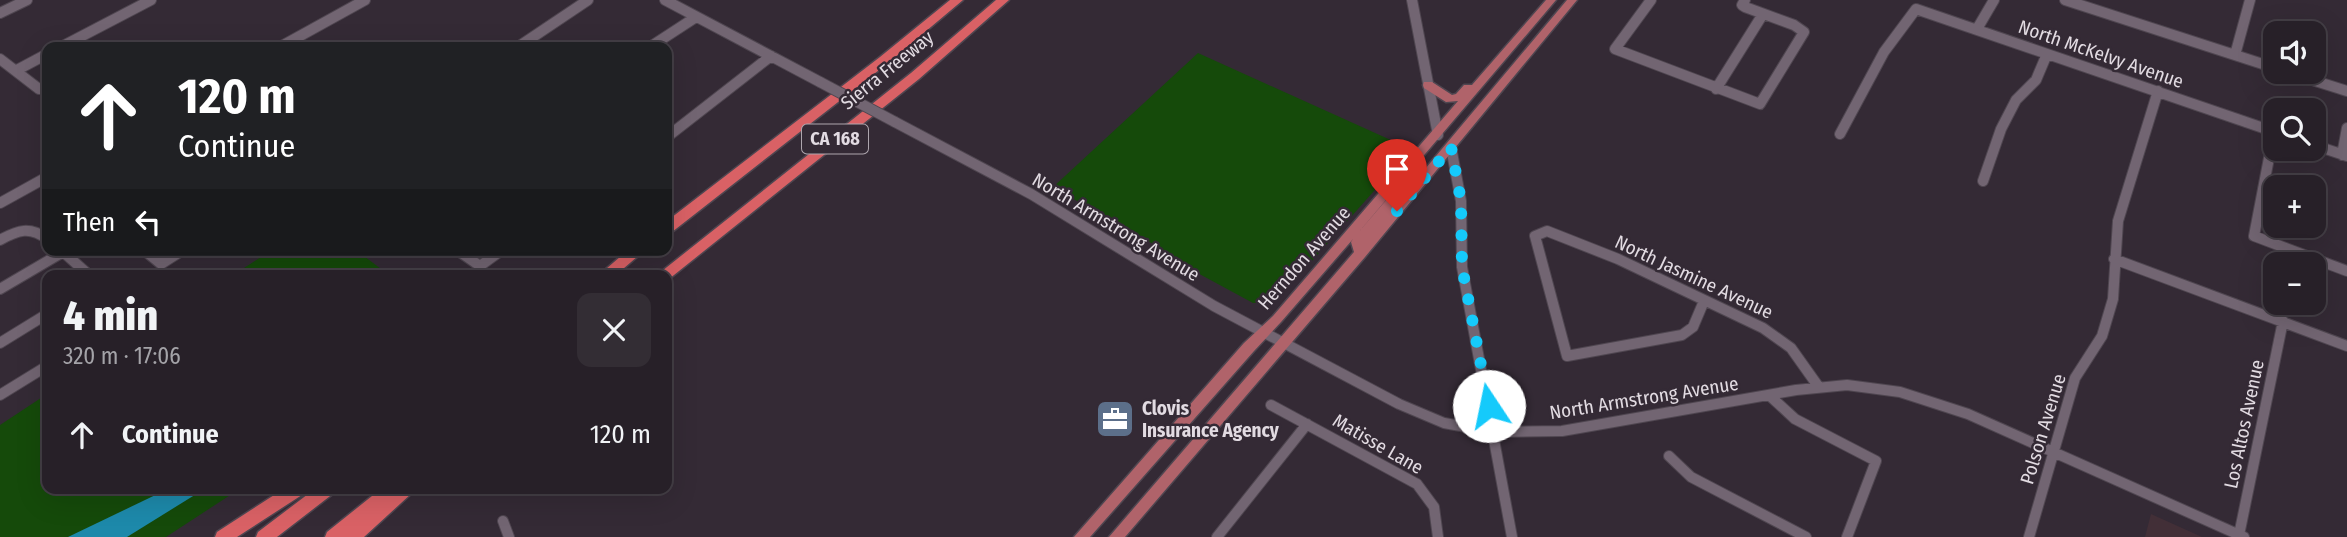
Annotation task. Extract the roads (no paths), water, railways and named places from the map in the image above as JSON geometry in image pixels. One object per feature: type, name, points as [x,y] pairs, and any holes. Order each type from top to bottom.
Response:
[{"type":"highway","name":"Sierra Freeway","points":[[672,224],[957,0]]},
{"type":"highway","name":"Sierra Freeway","points":[[670,270],[915,76],[1003,0]]},
{"type":"highway","points":[[612,270],[630,256]]},
{"type":"highway","points":[[223,537],[290,494]]},
{"type":"highway","points":[[264,537],[320,494]]},
{"type":"highway","points":[[333,537],[387,494]]},
{"type":"highway","points":[[352,537],[399,494]]},
{"type":"main road","name":"Herndon Avenue","points":[[1081,537],[1438,135],[1552,0]]},
{"type":"main road","name":"Herndon Avenue","points":[[1116,537],[1361,254],[1572,0]]},
{"type":"main road","points":[[1429,85],[1440,95],[1455,99],[1479,76],[1490,73],[1490,81],[1463,117],[1470,124]]},
{"type":"main road","points":[[1361,254],[1357,242],[1438,147],[1438,135]]},
{"type":"street","points":[[0,13],[27,0]]},
{"type":"street","points":[[71,42],[151,0]]},
{"type":"street","points":[[289,42],[365,0]]},
{"type":"street","points":[[525,42],[588,0]]},
{"type":"street","name":"North Armstrong Avenue","points":[[665,0],[1031,194],[1214,306],[1420,414],[1471,429],[1494,432],[1562,431],[1818,386],[1874,387],[1926,399],[1968,414],[2242,536]]},
{"type":"street","points":[[1412,0],[1438,135]]},
{"type":"street","points":[[1651,0],[1615,49],[1760,104],[1765,100],[1804,32],[1803,29],[1742,5],[1745,0]]},
{"type":"street","points":[[1977,29],[1994,0]]},
{"type":"street","points":[[2065,0],[2263,64]]},
{"type":"street","points":[[2235,55],[2248,1]]},
{"type":"street","name":"North McKelvy Avenue","points":[[1840,134],[1884,52],[1916,9],[2263,128]]},
{"type":"street","points":[[1716,89],[1763,14]]},
{"type":"street","points":[[658,42],[696,17]]},
{"type":"street","points":[[1983,181],[2001,129],[2016,100],[2035,80],[2047,54]]},
{"type":"street","points":[[672,133],[771,56]]},
{"type":"street","points":[[17,70],[42,57]]},
{"type":"street","points":[[0,59],[39,89]]},
{"type":"street","points":[[2325,84],[2347,91]]},
{"type":"street","name":"Polson Avenue","points":[[2028,537],[2075,378],[2102,336],[2113,299],[2118,221],[2158,91]]},
{"type":"street","points":[[2326,149],[2345,156],[2347,128]]},
{"type":"street","points":[[1451,147],[1461,201],[1462,267],[1512,537]]},
{"type":"street","points":[[2268,161],[2254,236],[2347,271]]},
{"type":"street","points":[[0,203],[42,180]]},
{"type":"street","points":[[0,240],[24,229],[35,229],[42,235]]},
{"type":"street","name":"North Jasmine Avenue","points":[[1704,301],[1693,327],[1682,335],[1567,356],[1535,236],[1547,232],[1618,258],[1779,337],[1804,362],[1818,386]]},
{"type":"street","points":[[0,289],[54,256]]},
{"type":"street","points":[[68,256],[83,270]]},
{"type":"street","points":[[151,256],[161,264],[174,256]]},
{"type":"street","points":[[466,256],[480,266],[494,256]]},
{"type":"street","points":[[2115,259],[2347,346]]},
{"type":"street","points":[[0,343],[42,317]]},
{"type":"street","name":"Los Altos Avenue","points":[[2242,536],[2283,321]]},
{"type":"street","points":[[0,396],[42,369]]},
{"type":"street","points":[[1769,395],[1795,419],[1876,461],[1847,537]]},
{"type":"street","name":"Matisse Lane","points":[[1271,405],[1417,484],[1434,507],[1438,537]]},
{"type":"street","points":[[1217,537],[1307,424]]},
{"type":"street","points":[[1669,456],[1691,477],[1806,537]]},
{"type":"street","points":[[503,521],[509,537]]},
{"type":"water","points":[[158,494],[196,494],[127,537],[68,537]]},
{"type":"place","name":"Clovis Insurance Agency","points":[[1115,419]]}]
